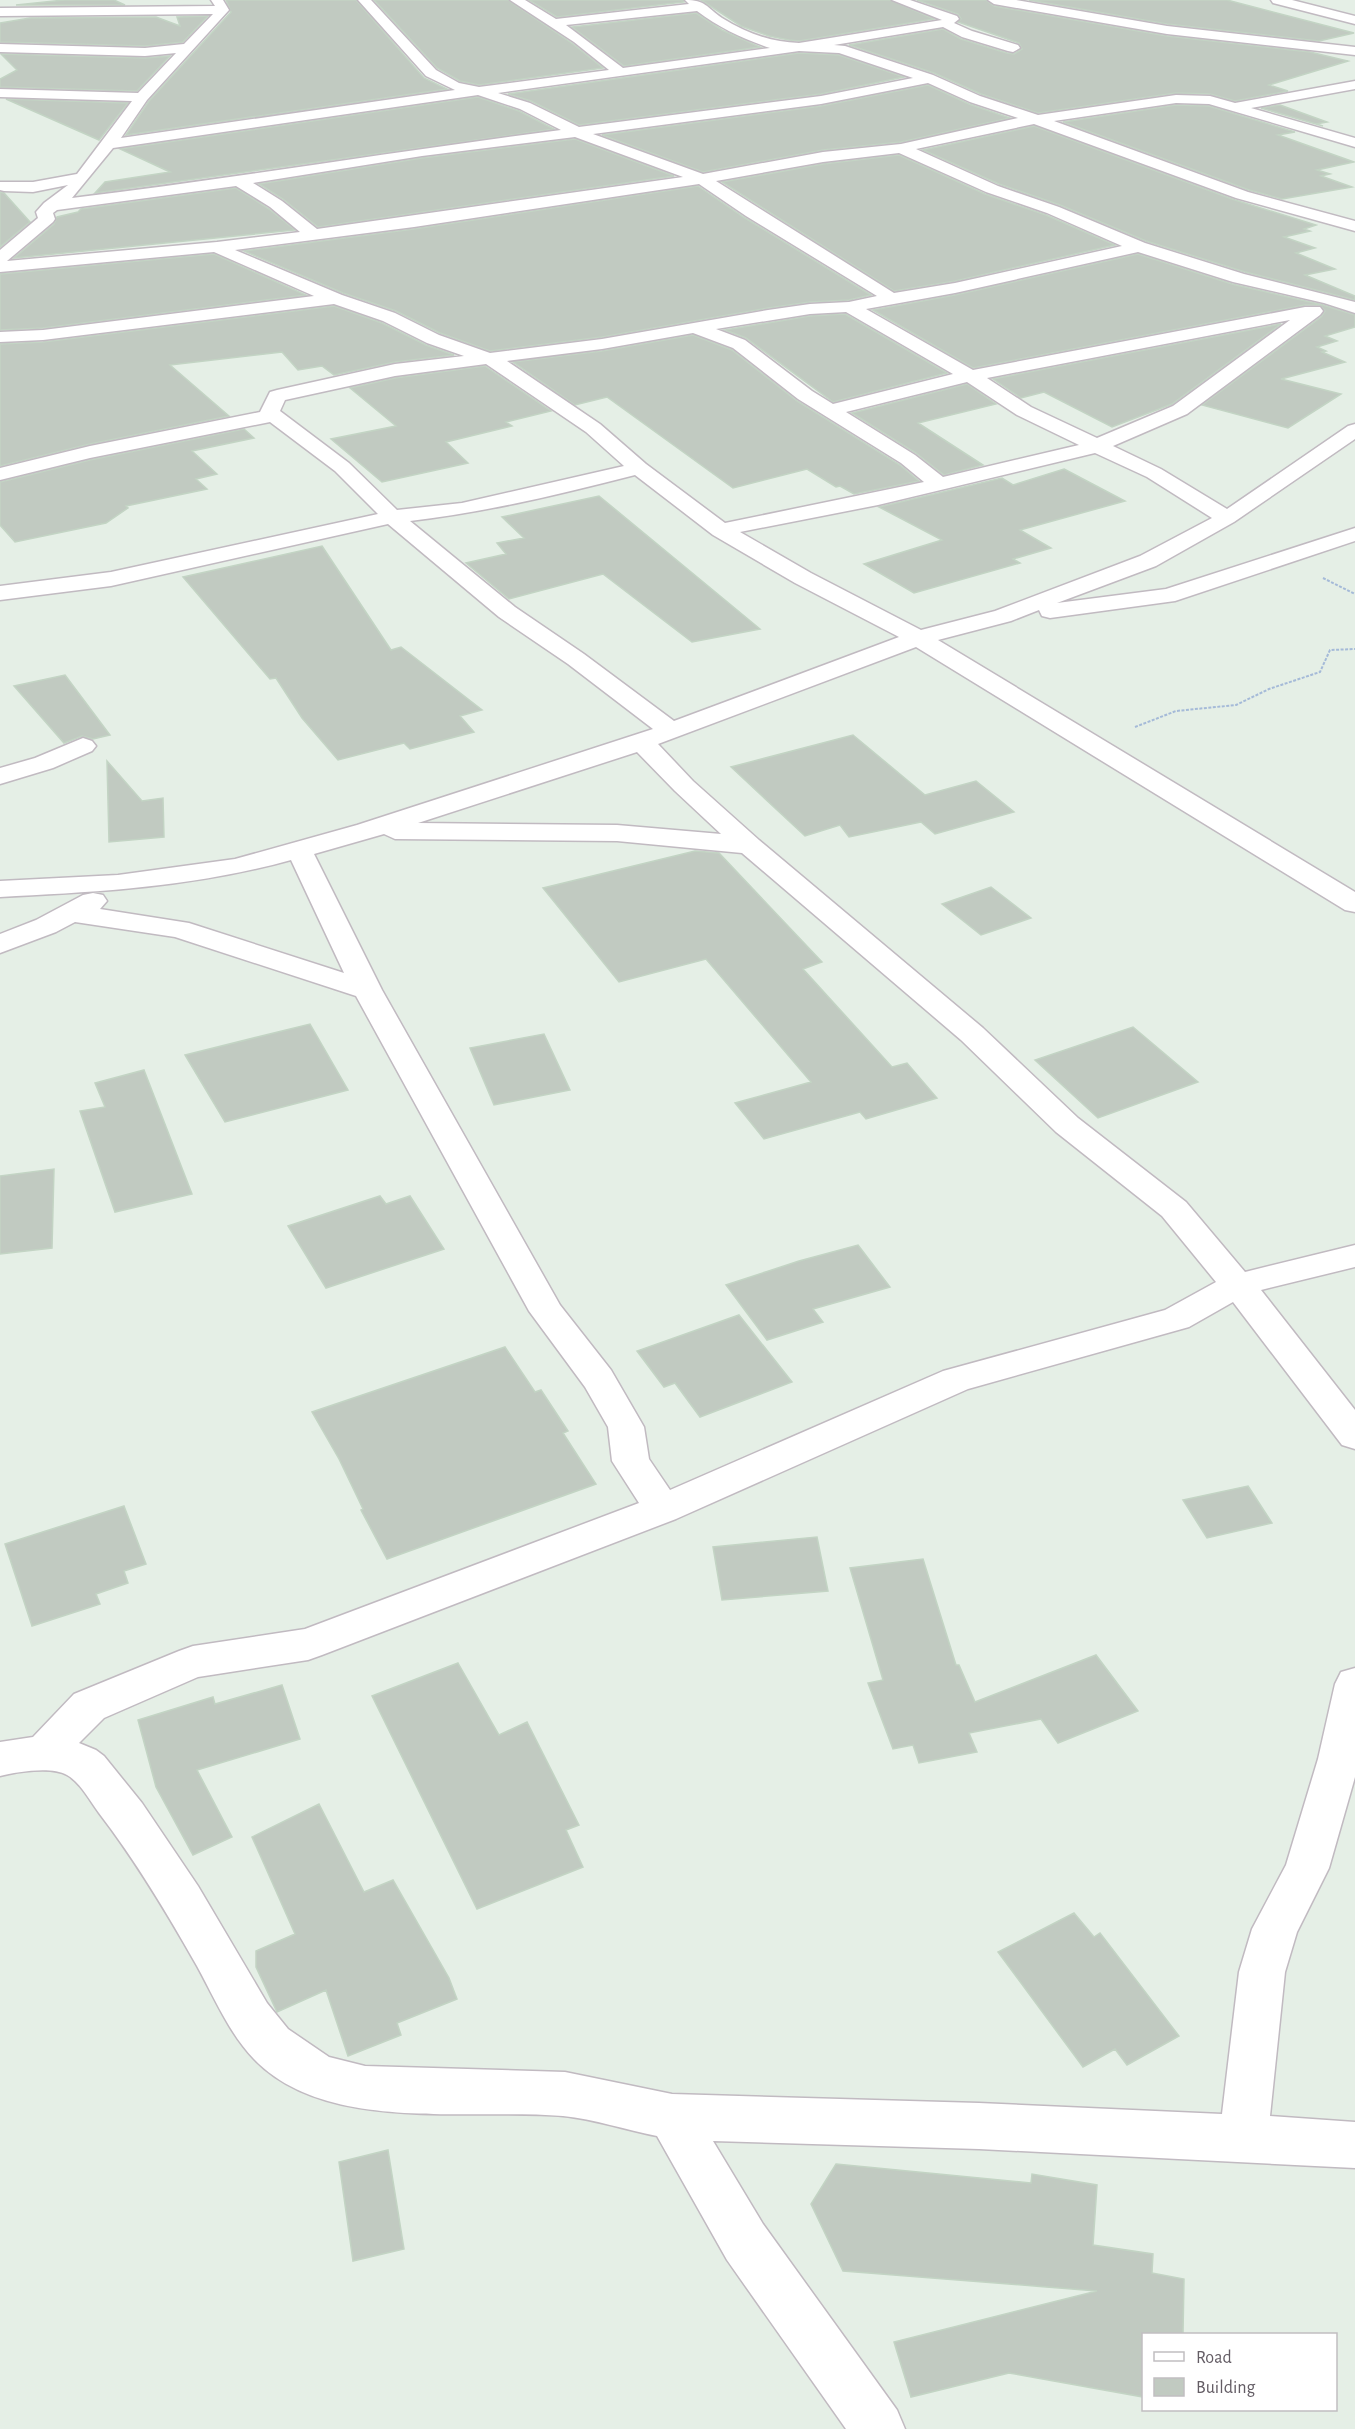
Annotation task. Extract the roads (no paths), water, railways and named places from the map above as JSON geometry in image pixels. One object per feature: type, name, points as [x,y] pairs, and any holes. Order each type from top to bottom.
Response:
[{"type":"street","points":[[364,0],[420,59],[430,74],[455,86],[525,106],[593,140],[702,179],[752,213],[876,287],[891,299]]},
{"type":"street","points":[[516,0],[597,52],[620,72]]},
{"type":"street","points":[[108,144],[804,47],[905,28],[965,20],[898,0]]},
{"type":"street","points":[[994,0],[1167,30],[1355,51]]},
{"type":"street","points":[[992,15],[1040,9],[1059,0]]},
{"type":"street","points":[[1277,0],[1355,20]]},
{"type":"street","points":[[554,23],[695,3],[717,20],[749,37],[776,46],[840,49],[928,78],[975,99],[1242,195],[1355,226]]},
{"type":"street","points":[[0,12],[220,5]]},
{"type":"street","points":[[47,209],[70,192],[142,97],[189,48],[220,5]]},
{"type":"street","points":[[945,23],[967,34],[1013,48]]},
{"type":"street","points":[[0,48],[145,52],[189,48]]},
{"type":"street","points":[[2,185],[47,209],[422,152],[821,100],[928,78]]},
{"type":"street","points":[[1233,107],[1355,85]]},
{"type":"street","points":[[0,93],[142,97]]},
{"type":"street","points":[[0,267],[217,247],[414,222],[702,179],[812,159],[901,148],[1035,119],[1176,99],[1210,100],[1355,143]]},
{"type":"street","points":[[901,148],[992,189],[1053,210],[1139,247],[1239,278],[1353,307]]},
{"type":"street","points":[[2,185],[33,187],[81,178]]},
{"type":"street","points":[[239,181],[276,204],[313,234]]},
{"type":"street","points":[[0,259],[47,219],[47,209]]},
{"type":"street","points":[[217,247],[249,263],[336,299],[389,317],[433,339],[491,359],[593,428],[639,468],[721,530],[803,578],[918,638],[1355,904]]},
{"type":"street","points":[[672,732],[576,659],[507,612],[392,517],[352,476],[270,412],[277,396],[395,370],[491,359],[698,329],[810,309],[849,308],[955,288],[1139,247]]},
{"type":"street","points":[[0,338],[43,335],[336,299]]},
{"type":"street","points":[[831,410],[970,376],[1314,311],[1353,307]]},
{"type":"street","points":[[849,308],[970,376],[1024,411],[1154,473],[1227,518]]},
{"type":"street","points":[[721,530],[879,499],[938,483],[1019,467],[1098,446],[1125,432],[1180,410],[1314,311]]},
{"type":"street","points":[[698,329],[739,344],[805,395],[908,459],[938,483]]},
{"type":"street","points":[[0,474],[90,452],[274,415]]},
{"type":"street","points":[[0,889],[118,882],[237,867],[366,831],[672,732],[918,638],[1003,616],[1148,561],[1227,518],[1355,430]]},
{"type":"street","points":[[0,593],[111,579],[392,517],[462,509],[526,496],[639,468]]},
{"type":"street","points":[[1003,616],[1167,596],[1355,534]]},
{"type":"street","points":[[642,742],[684,786],[750,846],[972,1034],[1067,1125],[1174,1209],[1274,1329],[1355,1436]]},
{"type":"street","points":[[0,776],[44,763],[83,746]]},
{"type":"street","points":[[366,831],[513,830],[650,834],[750,846]]},
{"type":"street","points":[[299,850],[367,990],[546,1311],[598,1379],[626,1427],[631,1461],[663,1509]]},
{"type":"street","points":[[0,944],[74,913],[118,882]]},
{"type":"street","points":[[74,913],[179,929],[367,990]]},
{"type":"street","points":[[11,1755],[90,1706],[193,1662],[308,1644],[663,1509],[956,1380],[1177,1319],[1237,1285],[1355,1256]]},
{"type":"street","points":[[1243,2139],[1262,1972],[1275,1929],[1307,1868],[1339,1759],[1355,1684]]},
{"type":"street","points":[[11,1755],[78,1760],[89,1769],[139,1830],[250,2018],[271,2044],[319,2077],[365,2088],[565,2094],[672,2117],[980,2126],[1355,2145]]},
{"type":"street","points":[[672,2117],[745,2242],[878,2429]]}]
